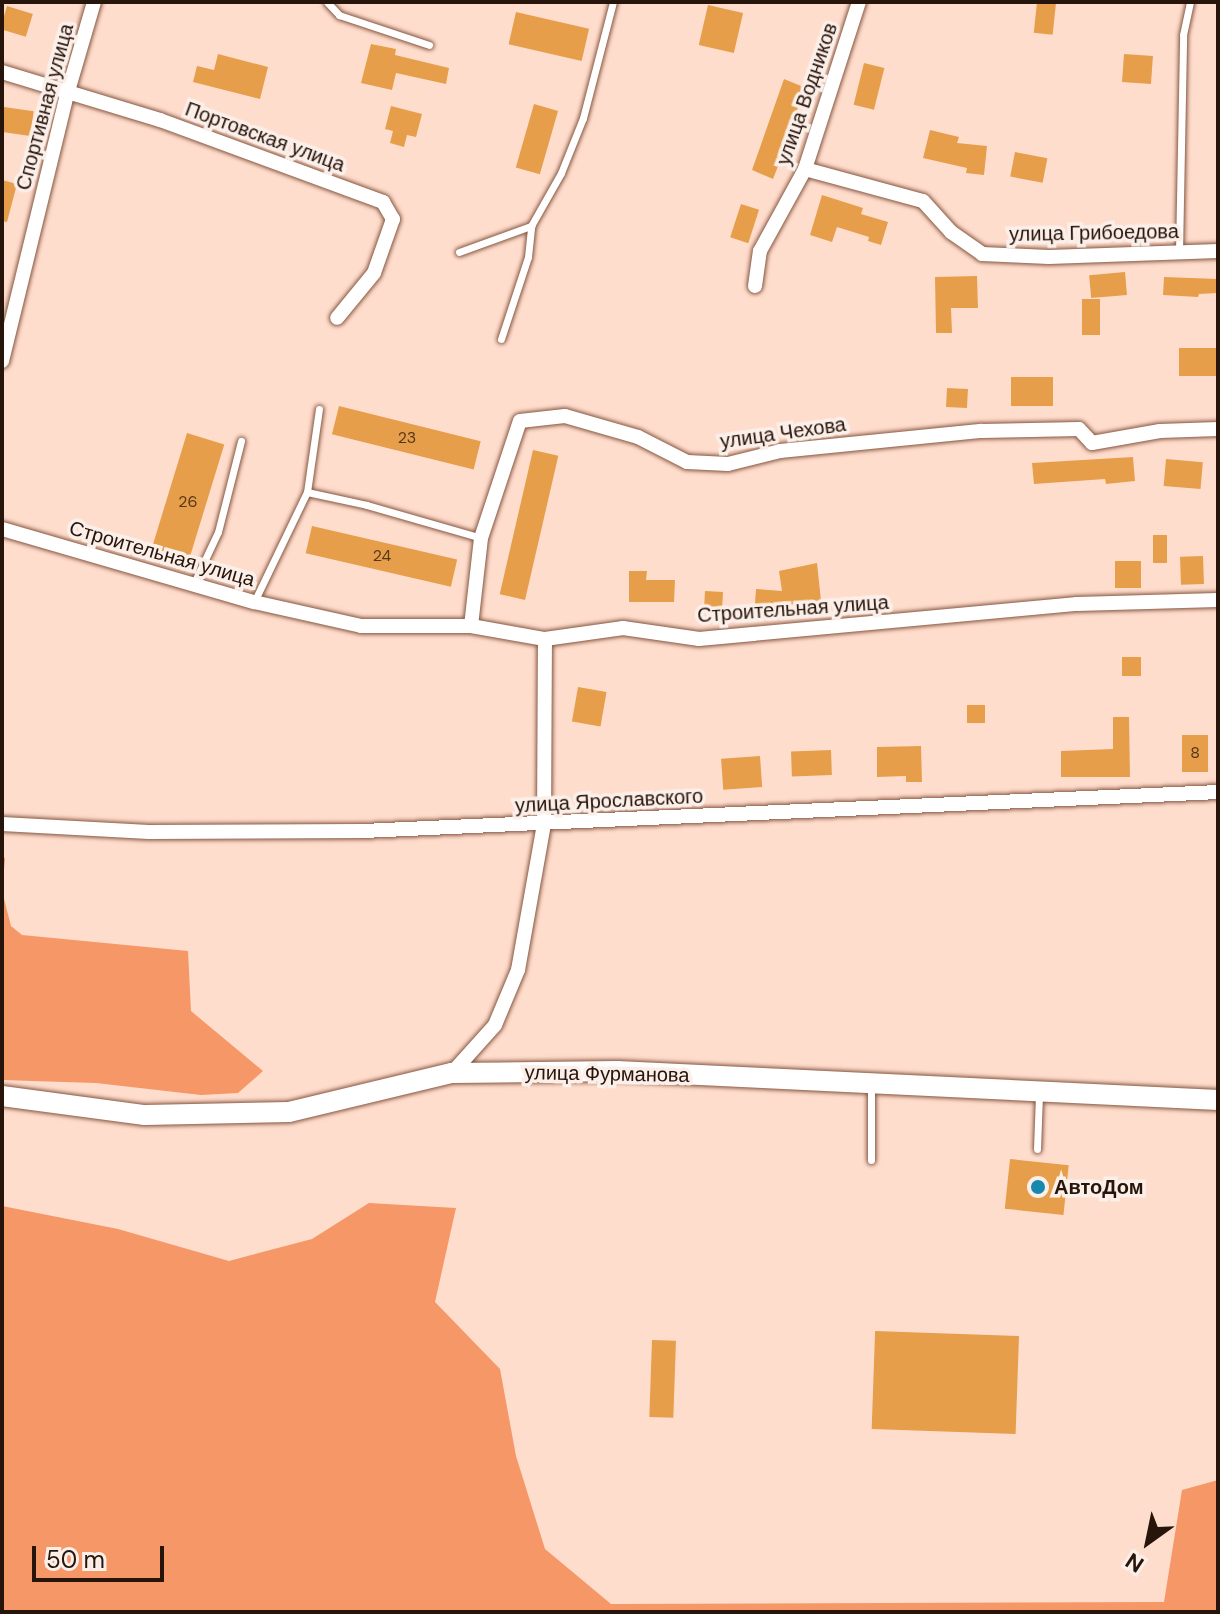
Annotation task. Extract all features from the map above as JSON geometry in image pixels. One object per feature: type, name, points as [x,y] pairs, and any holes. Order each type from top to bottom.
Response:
[{"type":"main road","name":"улица Фурманова","points":[[2,1096],[145,1115],[289,1112],[452,1073],[617,1071],[1218,1100]]},
{"type":"street","name":"Спортивная улица","points":[[2,361],[68,91],[94,2]]},
{"type":"street","name":"улица Водников","points":[[755,286],[760,251],[805,169],[859,2]]},
{"type":"street","name":"Портовская улица","points":[[2,72],[227,143],[383,202],[393,219],[374,273],[337,318]]},
{"type":"street","name":"улица Грибоедова","points":[[805,169],[923,201],[951,232],[982,254],[1049,257],[1218,251]]},
{"type":"street","name":"улица Чехова","points":[[471,626],[481,538],[520,421],[565,416],[638,437],[687,462],[728,464],[780,451],[982,431],[1079,429],[1092,443],[1160,431],[1218,429]]},
{"type":"street","name":"Строительная улица","points":[[2,529],[254,602],[361,626],[471,626],[545,639],[623,628],[699,639],[1077,604],[1218,600]]},
{"type":"street","points":[[452,1073],[495,1025],[518,970],[544,824],[545,639]]},
{"type":"street","name":"улица Ярославского","points":[[2,824],[164,832],[363,831],[1218,792]]},
{"type":"lane","points":[[327,2],[339,15],[429,45]]},
{"type":"lane","points":[[501,339],[528,257],[531,226],[561,173],[583,118],[613,2]]},
{"type":"lane","points":[[1179,252],[1183,35],[1190,2]]},
{"type":"lane","points":[[459,252],[531,226]]},
{"type":"lane","points":[[254,602],[307,492],[319,409]]},
{"type":"lane","points":[[194,583],[218,532],[241,441]]},
{"type":"lane","points":[[307,492],[481,538]]},
{"type":"lane","points":[[871,1083],[871,1160]]},
{"type":"lane","points":[[1037,1149],[1039,1092]]},
{"type":"shaded area","points":[[2,853],[5,859],[2,891]]},
{"type":"shaded area","points":[[2,891],[11,926],[22,935],[188,951],[191,1011],[263,1071],[238,1093],[201,1095],[96,1083],[2,1080]]},
{"type":"shaded area","points":[[369,1203],[456,1208],[435,1302],[500,1369],[516,1456],[545,1549],[611,1604],[1164,1602],[1182,1490],[1218,1480],[1218,1612],[2,1612],[2,1206],[118,1229],[229,1261],[312,1239]]},
{"type":"building","points":[[1037,2],[1056,4],[1053,35],[1034,33]]},
{"type":"building","points":[[708,5],[743,13],[734,53],[699,45]]},
{"type":"building","points":[[7,6],[33,14],[26,37],[2,30]]},
{"type":"building","points":[[516,12],[589,29],[582,61],[509,44]]},
{"type":"building","points":[[371,44],[396,49],[395,55],[449,68],[446,84],[396,73],[392,90],[361,83]]},
{"type":"building","points":[[218,54],[268,67],[260,99],[193,82],[197,66],[214,70]]},
{"type":"building","points":[[1124,54],[1153,56],[1151,84],[1122,82]]},
{"type":"building","points":[[864,63],[884,68],[874,110],[854,105]]},
{"type":"building","points":[[784,79],[806,88],[797,110],[807,114],[798,136],[791,133],[773,179],[752,170]]},
{"type":"building","points":[[534,104],[558,111],[540,174],[516,167]]},
{"type":"building","points":[[391,106],[422,114],[416,137],[407,135],[404,147],[390,143],[393,131],[385,129]]},
{"type":"building","points":[[4,107],[34,111],[30,136],[2,132]]},
{"type":"building","points":[[930,130],[959,137],[957,143],[987,146],[984,175],[966,173],[967,168],[923,158]]},
{"type":"building","points":[[1015,152],[1047,158],[1043,183],[1010,177]]},
{"type":"building","points":[[2,180],[17,184],[7,222],[2,221]]},
{"type":"building","points":[[822,195],[863,208],[861,214],[888,222],[881,245],[868,241],[869,237],[837,227],[832,242],[810,235]]},
{"type":"building","points":[[741,204],[759,210],[748,243],[730,237]]},
{"type":"building","points":[[1125,272],[1127,295],[1091,298],[1089,275]]},
{"type":"building","points":[[977,276],[978,308],[951,308],[952,333],[936,333],[935,277]]},
{"type":"building","points":[[1164,277],[1218,279],[1218,293],[1199,294],[1198,297],[1163,295]]},
{"type":"building","points":[[1082,299],[1100,299],[1100,335],[1082,335]]},
{"type":"building","points":[[1179,348],[1218,348],[1218,376],[1179,376]]},
{"type":"building","points":[[1011,377],[1053,377],[1053,406],[1011,406]]},
{"type":"building","points":[[947,388],[968,389],[967,408],[946,407]]},
{"type":"building","points":[[339,406],[481,441],[474,469],[332,434]]},
{"type":"building","points":[[187,433],[224,444],[185,572],[148,560]]},
{"type":"building","points":[[533,450],[558,456],[525,600],[500,594]]},
{"type":"building","points":[[1133,457],[1135,481],[1106,484],[1105,479],[1034,484],[1032,463]]},
{"type":"building","points":[[1166,459],[1203,462],[1201,489],[1164,486]]},
{"type":"building","points":[[312,526],[457,560],[451,587],[306,553]]},
{"type":"building","points":[[1153,535],[1167,535],[1167,563],[1153,563]]},
{"type":"building","points":[[1203,556],[1204,584],[1181,585],[1180,557]]},
{"type":"building","points":[[1115,561],[1141,561],[1141,588],[1115,588]]},
{"type":"building","points":[[817,563],[821,601],[769,607],[768,618],[754,617],[756,589],[782,591],[779,571]]},
{"type":"building","points":[[629,571],[647,571],[646,580],[675,580],[674,602],[629,602]]},
{"type":"building","points":[[705,591],[723,592],[722,611],[704,610]]},
{"type":"building","points":[[1122,657],[1141,657],[1141,676],[1122,676]]},
{"type":"building","points":[[578,687],[607,692],[600,727],[572,721]]},
{"type":"building","points":[[967,705],[985,705],[985,723],[967,723]]},
{"type":"building","points":[[1113,717],[1129,717],[1130,777],[1061,777],[1061,751],[1113,749]]},
{"type":"building","points":[[1182,735],[1208,735],[1208,772],[1182,772]]},
{"type":"building","points":[[921,746],[922,782],[906,782],[906,776],[877,777],[877,747]]},
{"type":"building","points":[[831,750],[832,775],[792,776],[791,751]]},
{"type":"building","points":[[760,756],[762,787],[723,790],[721,759]]},
{"type":"building","name":"АвтоДом","points":[[1010,1159],[1069,1165],[1063,1215],[1005,1209]]},
{"type":"building","points":[[875,1331],[1019,1336],[1016,1434],[872,1429]]},
{"type":"building","points":[[652,1340],[676,1341],[673,1418],[649,1417]]},
{"type":"place","name":"АвтоДом","points":[[1038,1187]]}]
